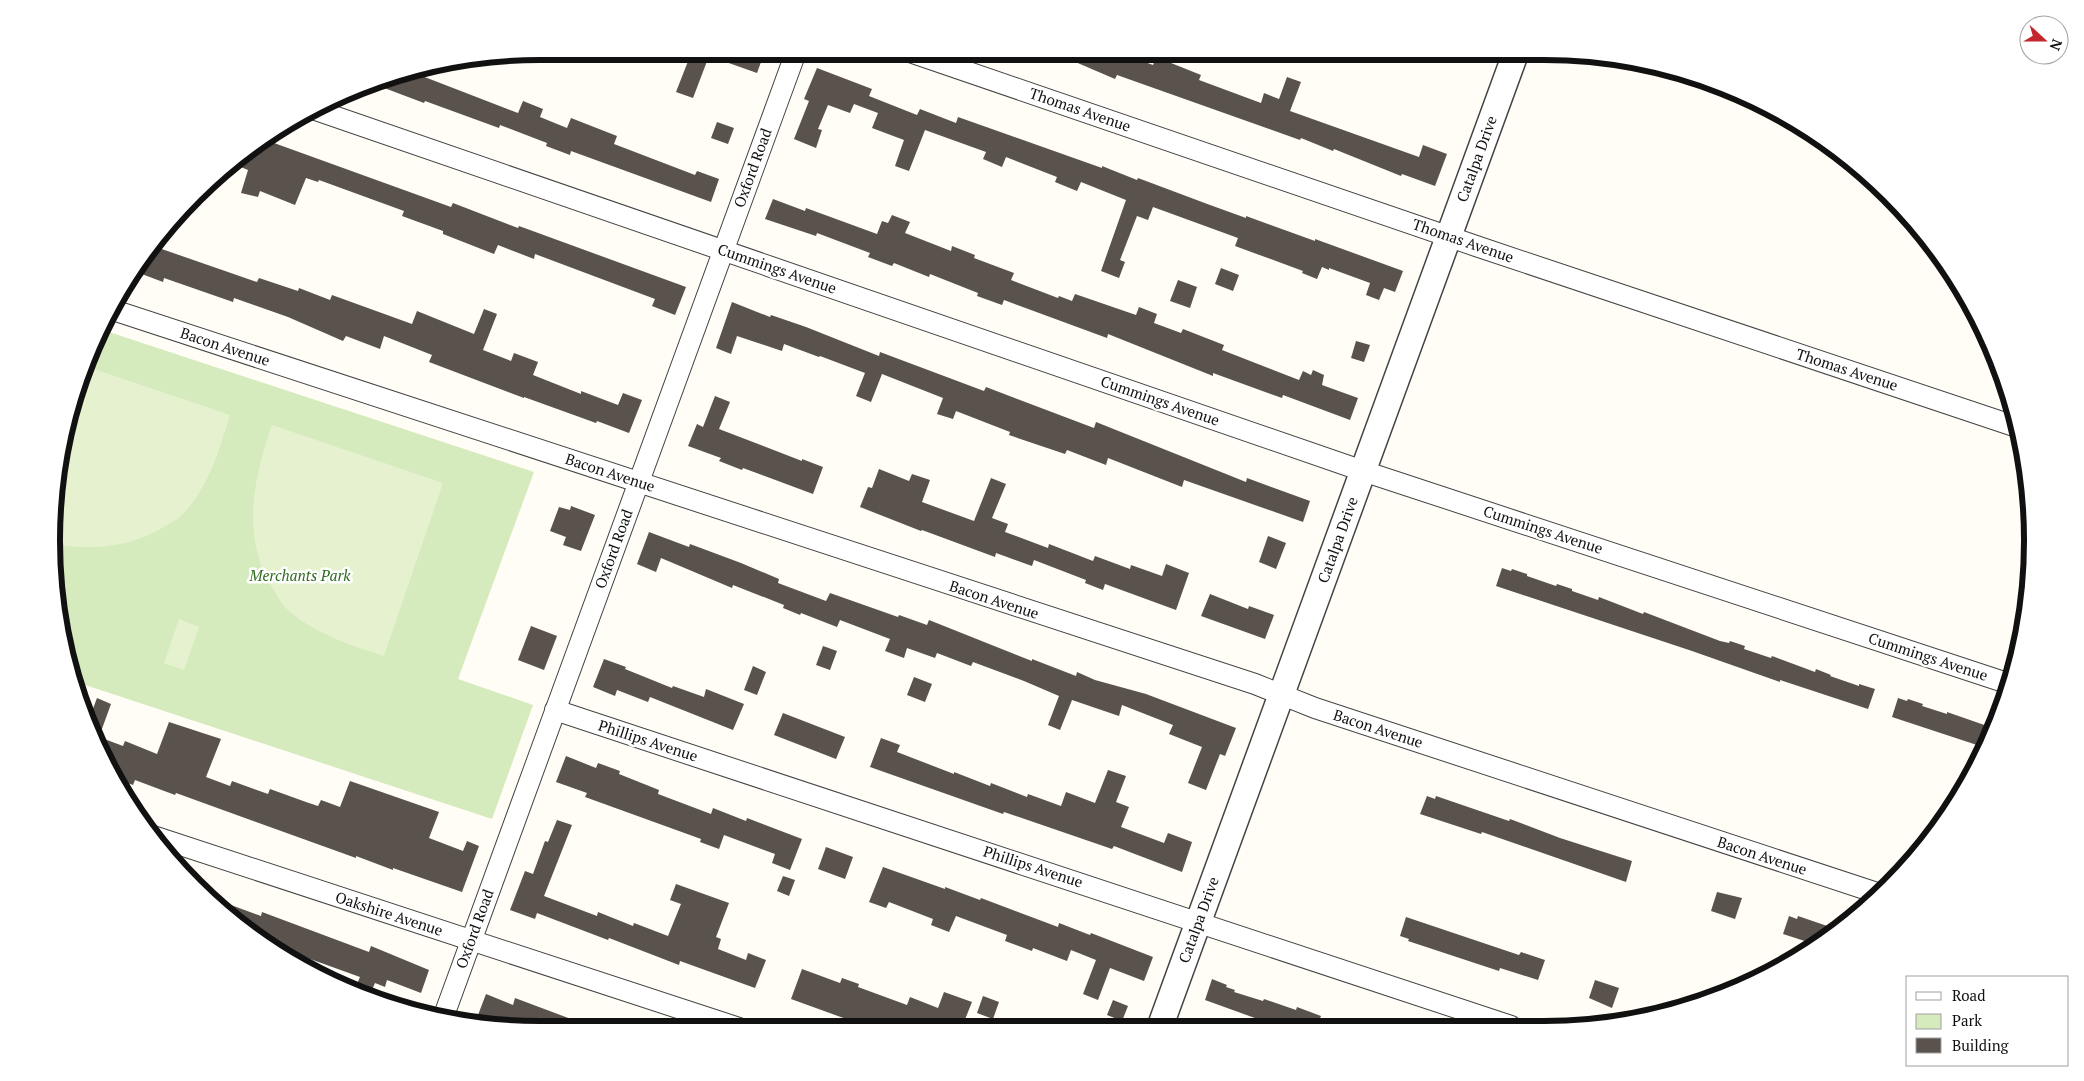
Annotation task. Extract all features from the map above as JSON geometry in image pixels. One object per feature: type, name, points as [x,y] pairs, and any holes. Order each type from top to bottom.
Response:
[{"type":"street","name":"Oxford Road","points":[[445,1012],[793,60]]},
{"type":"street","name":"Thomas Avenue","points":[[933,60],[1448,237],[2010,425]]},
{"type":"street","name":"Catalpa Drive","points":[[1162,1021],[1513,60]]},
{"type":"street","name":"Cummings Avenue","points":[[323,112],[1363,471],[2002,682]]},
{"type":"street","name":"Bacon Avenue","points":[[118,313],[1246,681],[1305,705],[1871,891]]},
{"type":"street","name":"Phillips Avenue","points":[[555,710],[1496,1021]]},
{"type":"street","name":"Oakshire Avenue","points":[[165,840],[718,1021]]},
{"type":"green space","name":"Merchants Park","points":[[108,332],[534,472],[458,679],[533,705],[492,819],[82,684],[76,665],[64,603],[61,572],[61,509],[69,447],[76,416],[97,357]]},
{"type":"green space","points":[[93,369],[230,415],[206,480],[192,504],[180,517],[154,532],[127,543],[98,547],[60,545],[64,478],[76,416]]},
{"type":"green space","points":[[272,425],[443,483],[384,656],[332,637],[296,617],[282,604],[263,570],[257,550],[253,508],[260,466]]},
{"type":"green space","points":[[179,619],[199,627],[184,670],[164,663]]},
{"type":"building","points":[[688,60],[707,60],[693,98],[676,92]]},
{"type":"building","points":[[720,60],[762,60],[757,73]]},
{"type":"building","points":[[1071,60],[1139,60],[1153,65],[1155,60],[1164,60],[1201,75],[1199,80],[1261,103],[1264,93],[1279,99],[1287,77],[1301,82],[1290,111],[1419,157],[1423,145],[1447,154],[1435,186],[1402,174],[1401,176],[1334,149],[1333,151],[1301,138],[1300,140],[1117,75],[1115,79]]},
{"type":"building","points":[[817,68],[872,89],[869,96],[917,115],[920,109],[956,123],[958,117],[1403,271],[1395,292],[1384,288],[1379,300],[1366,295],[1370,283],[1322,267],[1317,279],[1302,273],[1303,271],[1235,246],[1238,238],[1153,207],[1148,220],[1137,216],[1120,260],[1125,262],[1119,278],[1101,271],[1126,200],[1081,182],[1077,191],[1055,182],[1057,177],[1006,157],[1002,167],[983,159],[986,152],[925,130],[909,171],[895,166],[904,140],[872,128],[878,113],[854,104],[850,113],[828,105],[818,129],[822,130],[816,148],[794,139],[809,101],[804,99]]},
{"type":"building","points":[[416,76],[421,78],[422,76],[518,113],[523,101],[543,109],[540,117],[567,128],[571,118],[617,136],[614,144],[695,175],[697,171],[719,179],[711,202],[571,151],[570,155],[546,146],[547,143],[500,125],[499,128],[425,101],[424,103],[382,87]]},
{"type":"building","points":[[717,122],[734,128],[728,144],[711,138]]},
{"type":"building","points":[[272,142],[451,207],[453,203],[518,228],[519,226],[686,287],[675,315],[652,306],[655,299],[535,254],[534,259],[498,245],[494,254],[443,234],[443,231],[402,216],[404,211],[319,180],[318,182],[306,178],[295,205],[260,191],[258,197],[241,193],[248,170],[239,166]]},
{"type":"building","points":[[773,199],[805,211],[806,208],[877,234],[882,221],[888,223],[892,215],[910,222],[905,233],[951,251],[952,246],[975,255],[974,258],[1014,273],[1011,280],[1058,298],[1059,296],[1072,301],[1075,294],[1136,315],[1139,307],[1157,314],[1154,323],[1181,333],[1183,329],[1224,345],[1222,350],[1299,380],[1303,371],[1311,375],[1313,370],[1324,375],[1322,385],[1358,398],[1350,420],[1283,395],[1282,398],[1213,373],[1213,376],[1108,334],[1107,338],[1004,300],[1002,305],[977,296],[978,293],[930,274],[929,277],[894,263],[892,266],[868,257],[870,253],[817,233],[816,236],[765,219]]},
{"type":"building","points":[[159,248],[257,282],[259,278],[298,291],[299,288],[330,300],[332,295],[412,324],[417,311],[474,334],[484,309],[497,314],[483,350],[511,361],[514,353],[538,362],[533,375],[581,394],[581,391],[618,405],[623,393],[642,400],[629,433],[524,398],[429,362],[432,355],[384,336],[380,349],[346,336],[343,341],[288,317],[234,298],[233,302],[164,278],[163,282],[141,274]]},
{"type":"building","points":[[1221,268],[1239,275],[1233,291],[1215,284]]},
{"type":"building","points":[[1178,280],[1197,287],[1190,308],[1170,301]]},
{"type":"building","points":[[732,302],[770,317],[771,315],[806,327],[879,356],[880,352],[984,391],[986,387],[1094,428],[1096,422],[1246,482],[1247,478],[1310,501],[1303,522],[1184,480],[1182,487],[1108,458],[1106,465],[1067,450],[1065,454],[1009,435],[1010,432],[956,411],[953,419],[937,414],[943,398],[882,374],[871,402],[856,396],[865,373],[784,344],[782,351],[737,336],[731,354],[716,348]]},
{"type":"building","points":[[1356,341],[1370,345],[1364,362],[1351,358]]},
{"type":"building","points":[[715,396],[730,402],[719,429],[802,461],[802,459],[823,467],[813,494],[743,468],[742,470],[719,461],[721,458],[688,446],[697,424],[703,427]]},
{"type":"building","points":[[879,469],[909,481],[912,474],[930,480],[922,502],[974,521],[991,478],[1006,484],[992,518],[1008,524],[1005,532],[1048,548],[1049,544],[1093,561],[1095,556],[1130,569],[1131,565],[1162,576],[1166,564],[1189,573],[1176,610],[1105,584],[1103,590],[1085,583],[1086,580],[1034,560],[1032,566],[996,553],[995,557],[860,507],[868,487],[872,488]]},
{"type":"building","points":[[571,506],[595,515],[581,551],[563,545],[566,537],[550,531],[559,507],[570,510]]},
{"type":"building","points":[[649,532],[689,547],[690,544],[741,563],[779,579],[778,583],[826,601],[830,593],[927,625],[929,620],[1032,661],[1032,659],[1076,676],[1077,672],[1095,680],[1146,694],[1236,728],[1225,756],[1220,754],[1206,790],[1188,783],[1202,747],[1169,734],[1173,725],[1122,705],[1119,716],[1072,700],[1060,730],[1048,725],[1059,696],[1024,681],[973,662],[971,666],[937,653],[935,658],[907,648],[904,658],[885,651],[890,639],[840,620],[837,627],[801,613],[800,615],[783,608],[784,605],[733,585],[732,588],[661,558],[656,572],[637,564]]},
{"type":"building","points":[[1268,536],[1286,543],[1276,569],[1259,562]]},
{"type":"building","points":[[1502,568],[1511,571],[1512,569],[1556,586],[1557,584],[1572,589],[1572,591],[1598,600],[1599,597],[1643,614],[1644,612],[1720,641],[1729,643],[1730,641],[1745,646],[1744,649],[1771,658],[1772,656],[1815,672],[1816,669],[1859,686],[1859,684],[1875,689],[1868,709],[1780,680],[1780,682],[1496,586]]},
{"type":"building","points":[[1210,594],[1248,609],[1249,606],[1274,615],[1265,639],[1201,616]]},
{"type":"building","points":[[531,626],[557,636],[544,670],[518,660]]},
{"type":"building","points":[[823,646],[837,651],[830,670],[816,665]]},
{"type":"building","points":[[604,659],[672,688],[673,686],[704,697],[706,689],[744,704],[733,730],[650,697],[648,702],[617,690],[615,696],[593,687]]},
{"type":"building","points":[[753,666],[766,672],[757,695],[744,690]]},
{"type":"building","points":[[914,677],[932,684],[925,702],[907,695]]},
{"type":"building","points":[[97,698],[111,704],[101,732],[97,724],[92,711]]},
{"type":"building","points":[[1898,698],[1907,701],[1908,699],[1923,704],[1922,706],[1947,714],[1947,712],[1986,726],[1977,745],[1892,717]]},
{"type":"building","points":[[783,713],[845,737],[836,759],[774,735]]},
{"type":"building","points":[[169,722],[221,739],[206,777],[230,786],[232,781],[268,794],[270,789],[318,806],[321,800],[340,807],[350,781],[439,812],[429,838],[463,851],[467,841],[479,846],[462,892],[356,856],[356,858],[176,793],[175,795],[135,780],[133,785],[124,781],[104,739],[123,746],[125,741],[157,754]]},
{"type":"building","points":[[881,738],[900,745],[897,752],[954,774],[954,772],[990,786],[991,783],[1027,797],[1028,794],[1061,806],[1066,792],[1095,803],[1108,770],[1126,776],[1116,802],[1129,807],[1121,827],[1164,843],[1168,833],[1192,842],[1182,872],[1114,846],[1112,849],[1004,812],[1003,814],[870,767]]},
{"type":"building","points":[[566,756],[596,768],[598,763],[620,771],[619,774],[659,790],[658,794],[711,814],[713,808],[746,821],[747,818],[802,839],[790,870],[772,863],[775,854],[724,835],[719,849],[700,842],[701,839],[585,797],[587,793],[556,782]]},
{"type":"building","points":[[1427,796],[1435,799],[1436,796],[1509,821],[1510,819],[1560,838],[1632,861],[1626,882],[1482,832],[1481,834],[1420,814]]},
{"type":"building","points":[[557,820],[572,825],[544,896],[597,916],[598,912],[633,926],[634,923],[668,936],[681,904],[670,900],[676,884],[729,903],[716,937],[721,939],[718,949],[746,960],[748,953],[766,960],[755,988],[680,961],[679,965],[537,913],[535,919],[510,910],[525,871],[533,874],[545,841],[548,842]]},
{"type":"building","points":[[826,847],[853,857],[845,879],[818,869]]},
{"type":"building","points":[[883,867],[945,889],[945,887],[980,900],[981,898],[1058,927],[1059,923],[1090,935],[1091,933],[1153,957],[1144,981],[1110,968],[1098,1000],[1083,994],[1096,960],[1071,950],[1067,961],[1033,948],[1032,951],[1005,941],[1007,935],[956,916],[949,932],[931,925],[933,919],[889,902],[886,908],[869,902]]},
{"type":"building","points":[[783,876],[795,880],[789,896],[777,891]]},
{"type":"building","points":[[1717,892],[1742,898],[1735,919],[1711,911]]},
{"type":"building","points":[[225,903],[261,916],[262,912],[369,952],[371,946],[429,970],[421,993],[387,980],[385,987],[375,983],[372,990],[357,984],[360,977],[294,953],[248,922]]},
{"type":"building","points":[[1789,916],[1797,919],[1798,916],[1829,927],[1807,942],[1783,934]]},
{"type":"building","points":[[1406,917],[1519,955],[1521,952],[1545,960],[1538,980],[1500,968],[1499,971],[1408,941],[1409,939],[1400,936]]},
{"type":"building","points":[[802,969],[840,983],[842,978],[859,984],[858,987],[907,1005],[910,997],[938,1008],[944,992],[972,1002],[964,1021],[852,1021],[791,999]]},
{"type":"building","points":[[1212,979],[1227,985],[1226,987],[1235,990],[1234,992],[1263,1001],[1264,999],[1296,1010],[1297,1007],[1321,1016],[1319,1021],[1263,1021],[1205,1000]]},
{"type":"building","points":[[1595,980],[1619,988],[1612,1008],[1589,998]]},
{"type":"building","points":[[486,994],[513,1005],[515,998],[576,1021],[509,1020],[477,1017]]},
{"type":"building","points":[[983,996],[999,1002],[993,1019],[977,1013]]},
{"type":"building","points":[[1113,1000],[1128,1006],[1122,1021],[1107,1015]]}]
